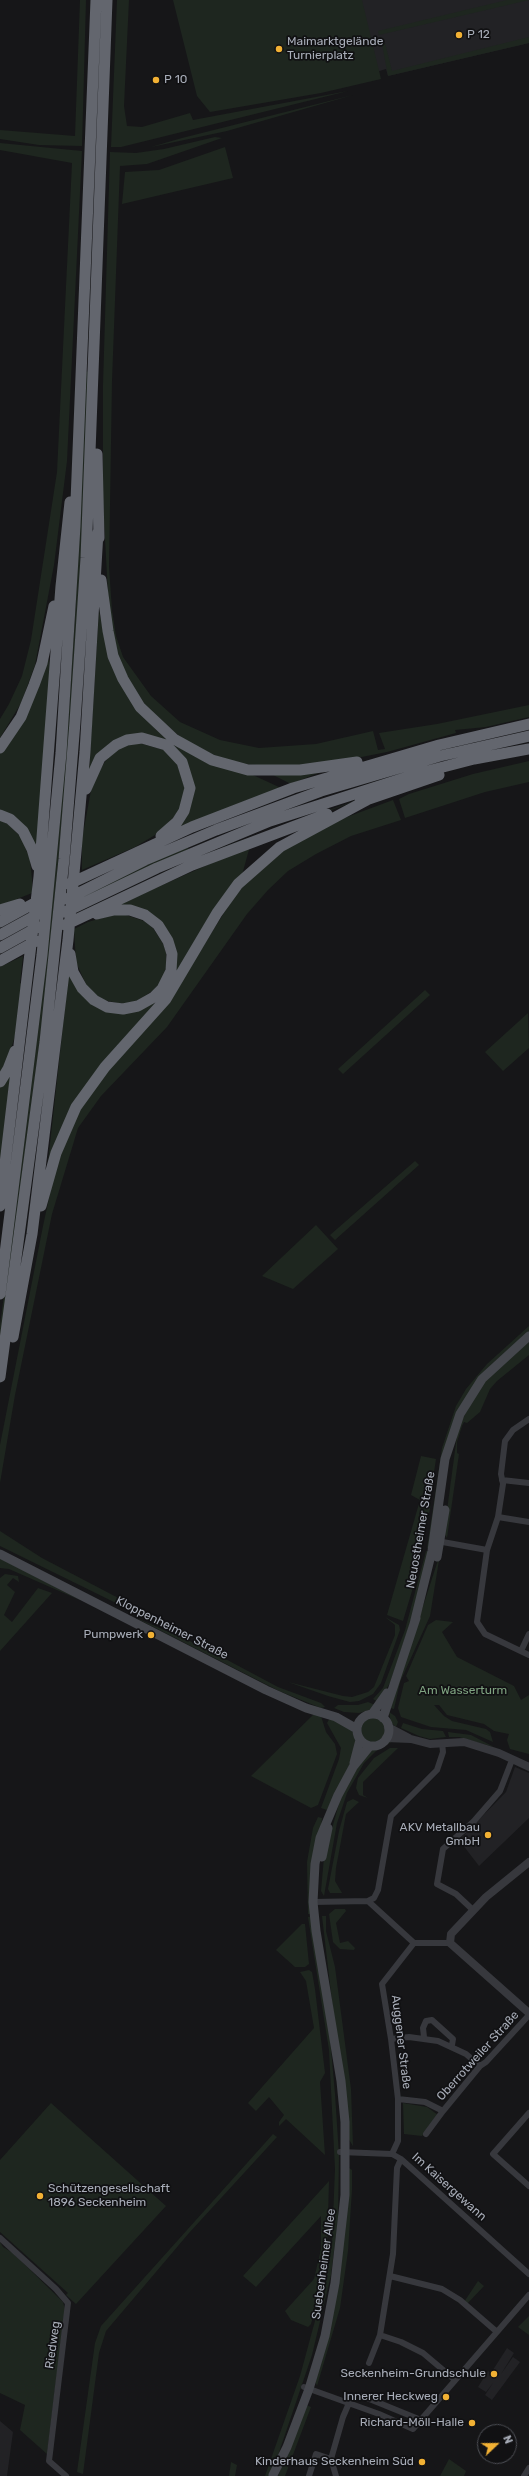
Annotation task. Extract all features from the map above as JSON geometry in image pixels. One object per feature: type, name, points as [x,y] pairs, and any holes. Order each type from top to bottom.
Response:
[{"type":"highway","points":[[0,1294],[31,1055],[51,870],[68,660],[80,422],[96,0]]},
{"type":"highway","points":[[0,1377],[45,1042],[64,859],[86,558],[107,0]]},
{"type":"highway","points":[[92,410],[97,441],[98,532],[105,615],[113,656],[130,693],[161,729],[200,755],[226,765],[248,770],[292,771],[370,759],[384,765]]},
{"type":"highway","points":[[0,1206],[23,1028],[38,877],[60,586],[74,451],[80,422]]},
{"type":"highway","points":[[0,1377],[11,1346],[32,1234],[68,940],[80,813],[98,532]]},
{"type":"highway","points":[[0,748],[21,717],[34,685],[60,586]]},
{"type":"highway","points":[[0,922],[26,905],[83,877],[145,848],[254,803],[384,765],[485,733],[529,724]]},
{"type":"highway","points":[[0,935],[82,891],[216,830],[321,791],[384,765],[440,756],[529,736]]},
{"type":"highway","points":[[80,813],[94,768],[110,748],[122,742],[137,738],[153,740],[166,745],[178,756],[186,768],[189,782],[188,800],[184,811],[174,826],[145,848]]},
{"type":"highway","points":[[0,948],[80,904],[230,837],[392,786],[498,756],[529,749]]},
{"type":"highway","points":[[32,1234],[56,1153],[76,1107],[105,1067],[166,999],[217,913],[238,884],[280,847],[392,786]]},
{"type":"highway","points":[[0,961],[79,918],[232,848],[367,800]]},
{"type":"highway","points":[[0,815],[15,823],[29,840],[38,877]]},
{"type":"highway","points":[[0,910],[26,905]]},
{"type":"highway","points":[[68,940],[71,963],[76,980],[88,995],[100,1004],[116,1009],[138,1006],[154,997],[166,983],[171,967],[171,948],[163,932],[153,920],[138,912],[122,910],[79,918]]},
{"type":"highway","points":[[0,1082],[12,1062],[23,1028]]},
{"type":"main road","name":"Neuostheimer Straße","points":[[383,1718],[394,1681],[433,1575],[437,1541],[448,1489],[451,1441],[460,1414],[475,1388],[490,1371],[529,1336]]},
{"type":"main road","name":"Kloppenheimer Straße","points":[[0,1554],[288,1700],[336,1717],[357,1729]]},
{"type":"main road","name":"Neuostheimer Straße","points":[[372,1714],[394,1681]]},
{"type":"main road","points":[[372,1714],[383,1718],[388,1727],[386,1738],[379,1744],[370,1746],[360,1740],[357,1729],[362,1718],[372,1714]]},
{"type":"main road","name":"Kloppenheimer Straße","points":[[336,1717],[362,1718]]},
{"type":"main road","name":"Suebenheimer Allee","points":[[273,2476],[287,2447],[325,2336],[335,2283],[344,2219],[341,2081],[334,2046],[323,1966],[314,1877],[320,1838],[353,1767],[360,1740]]},
{"type":"main road","name":"Suebenheimer Allee","points":[[353,1767],[370,1746]]},
{"type":"street","points":[[529,1419],[506,1437],[501,1474],[502,1480],[498,1517],[487,1550],[477,1622],[485,1634],[529,1655]]},
{"type":"street","points":[[502,1480],[529,1483]]},
{"type":"street","points":[[498,1517],[529,1522]]},
{"type":"street","points":[[437,1541],[487,1550]]},
{"type":"street","points":[[522,1651],[529,1634]]},
{"type":"street","points":[[388,1727],[411,1739]]},
{"type":"street","points":[[386,1738],[411,1739],[430,1744],[464,1742],[488,1751],[499,1753],[529,1767]]},
{"type":"street","points":[[316,1902],[368,1901],[374,1898],[378,1890],[391,1816],[437,1770],[444,1752],[442,1744]]},
{"type":"street","points":[[473,1910],[456,1894],[437,1884],[443,1850],[474,1821],[500,1791],[512,1760]]},
{"type":"street","points":[[450,1943],[451,1934],[489,1894],[528,1865]]},
{"type":"street","points":[[368,1901],[414,1943],[450,1943],[529,2014]]},
{"type":"street","name":"Auggener Straße","points":[[392,2154],[398,2141],[398,2099],[391,2039],[382,1984],[414,1943]]},
{"type":"street","name":"Oberrotweiler Straße","points":[[426,2134],[480,2066],[486,2062],[529,2014]]},
{"type":"street","points":[[424,2037],[423,2028],[426,2021],[432,2020],[453,2039],[452,2045]]},
{"type":"street","points":[[391,2039],[424,2037],[452,2045],[480,2066]]},
{"type":"street","name":"Oberrotweiler Straße","points":[[398,2099],[425,2102],[443,2111]]},
{"type":"street","points":[[529,2113],[493,2154],[529,2186]]},
{"type":"street","name":"Im Kaisergewann","points":[[343,2152],[392,2154],[401,2159],[529,2274]]},
{"type":"street","points":[[369,2363],[380,2336],[390,2276],[396,2215],[397,2168],[401,2159]]},
{"type":"street","name":"Riedweg","points":[[0,2238],[56,2289],[68,2304],[49,2461],[66,2476]]},
{"type":"street","points":[[390,2276],[442,2289],[460,2300],[497,2332]]},
{"type":"street","points":[[307,2388],[348,2402],[413,2430],[529,2295]]},
{"type":"street","points":[[380,2336],[401,2342],[423,2353],[455,2380]]},
{"type":"street","points":[[336,2476],[332,2459],[348,2402],[354,2395],[362,2396],[421,2420]]},
{"type":"street","points":[[309,2476],[316,2454],[332,2459]]},
{"type":"street","points":[[524,2476],[529,2468]]},
{"type":"shaded area","points":[[178,0],[529,0],[529,43],[388,76],[386,69],[357,78]]},
{"type":"shaded area","points":[[515,1767],[529,1773],[529,1818],[479,1866],[459,1840],[506,1792]]},
{"type":"shaded area","name":"Seckenheim-Grundschule","points":[[507,2348],[514,2353],[501,2374],[513,2357],[520,2362],[492,2400],[485,2395],[493,2383],[486,2392],[478,2387],[488,2371],[491,2373]]},
{"type":"shaded area","points":[[0,2421],[13,2432],[7,2476],[0,2476]]},
{"type":"green space","points":[[80,0],[86,0],[82,146],[39,145],[0,139],[0,130],[75,136]]},
{"type":"green space","points":[[117,0],[129,0],[124,106],[127,126],[142,127],[190,113],[193,120],[348,91],[121,147],[111,147]]},
{"type":"green space","name":"Maimarktgelände Turnierplatz","points":[[173,0],[362,0],[381,79],[321,93],[210,112],[197,96]]},
{"type":"green space","points":[[507,0],[529,0],[379,35],[378,31]]},
{"type":"green space","points":[[529,37],[529,43],[388,76],[382,44],[385,43],[392,71]]},
{"type":"green space","points":[[353,95],[227,131],[151,147],[182,138]]},
{"type":"green space","points":[[215,137],[222,138],[147,164],[120,166],[112,381],[109,567],[112,610],[116,636],[123,657],[151,696],[180,722],[220,740],[259,748],[316,744],[373,731],[378,750],[385,749],[379,733],[437,724],[529,705],[529,717],[486,727],[455,730],[456,733],[387,752],[331,763],[294,767],[237,764],[191,746],[145,707],[120,666],[109,612],[103,502],[103,385],[110,152],[136,153],[164,149]]},
{"type":"green space","points":[[0,143],[82,151],[67,461],[54,565],[35,665],[21,703],[0,738],[0,719],[22,676],[31,640],[57,472],[72,163],[0,150]]},
{"type":"green space","points":[[225,147],[233,178],[122,204],[125,172],[159,170]]},
{"type":"green space","points":[[89,371],[84,507],[68,760],[44,1009],[0,1346],[0,1325],[16,1205],[68,724],[75,615],[86,372]]},
{"type":"green space","points":[[99,610],[104,636],[156,730],[281,788],[177,829],[185,815],[184,758],[132,736],[89,772]]},
{"type":"green space","points":[[49,659],[50,671],[37,847],[0,812],[0,754],[9,743]]},
{"type":"green space","points":[[139,743],[164,750],[177,762],[185,790],[182,803],[175,816],[155,835],[135,847],[82,870],[82,839],[92,785],[104,763],[112,753],[126,745]]},
{"type":"green space","points":[[529,761],[529,782],[485,792],[405,818],[399,799],[409,794],[473,774]]},
{"type":"green space","points":[[318,773],[291,784],[273,775]]},
{"type":"green space","points":[[375,794],[326,812],[80,912],[180,865],[234,843]]},
{"type":"green space","points":[[393,800],[401,820],[351,836],[316,854],[288,871],[268,890],[247,914],[167,1027],[101,1096],[78,1128],[52,1214],[15,1395],[0,1483],[0,1445],[56,1166],[83,1102],[202,948],[234,897],[246,883],[287,848],[339,820]]},
{"type":"green space","points":[[0,820],[8,824],[21,837],[30,859],[32,893],[17,899],[18,901],[0,905]]},
{"type":"green space","points":[[187,846],[189,849],[82,899],[82,895]]},
{"type":"green space","points":[[250,846],[242,875],[174,981],[113,1053],[48,1162],[69,971],[72,977],[118,1012],[169,982],[165,930],[113,907]]},
{"type":"green space","points":[[112,915],[126,915],[144,921],[153,928],[164,945],[166,953],[166,968],[162,980],[154,990],[135,1002],[123,1004],[103,1000],[88,989],[76,962],[74,929],[88,922]]},
{"type":"green space","points":[[23,956],[20,983],[23,985],[15,1036],[8,1058],[0,1073],[0,967]]},
{"type":"green space","points":[[425,990],[430,995],[343,1074],[338,1069]]},
{"type":"green space","points":[[528,1013],[529,1048],[503,1071],[485,1052]]},
{"type":"green space","points":[[11,1070],[0,1170],[0,1086]]},
{"type":"green space","points":[[415,1161],[419,1165],[335,1240],[330,1235]]},
{"type":"green space","points":[[316,1225],[338,1249],[293,1289],[262,1276]]},
{"type":"green space","points":[[529,1326],[529,1332],[492,1364],[460,1406],[430,1549],[427,1548],[442,1448],[456,1406],[466,1389],[487,1364]]},
{"type":"green space","points":[[529,1340],[529,1355],[497,1381],[490,1389],[480,1412],[467,1423],[464,1422],[462,1426],[457,1442],[457,1453],[459,1454],[447,1538],[444,1533],[458,1428],[478,1389]]},
{"type":"green space","points":[[421,1456],[436,1459],[430,1499],[422,1500],[431,1504],[415,1581],[403,1621],[387,1615],[420,1500],[411,1495]]},
{"type":"green space","points":[[0,1531],[42,1558],[189,1635],[118,1604],[0,1546]]},
{"type":"green space","points":[[426,1551],[430,1552],[417,1602],[390,1683],[378,1702],[373,1699],[383,1688],[405,1630]]},
{"type":"green space","points":[[440,1554],[430,1616],[400,1682],[394,1709],[390,1708]]},
{"type":"green space","points":[[0,1558],[82,1601],[9,1569],[0,1568]]},
{"type":"green space","points":[[5,1574],[18,1576],[19,1582],[13,1578],[7,1585],[15,1592],[4,1615],[12,1622],[38,1588],[52,1593],[0,1651],[0,1578]]},
{"type":"green space","points":[[132,1616],[201,1646],[278,1687],[321,1703],[325,1707],[321,1708],[279,1691]]},
{"type":"green space","points":[[385,1617],[399,1625],[400,1630],[381,1683],[373,1694],[359,1701],[350,1702],[288,1682],[343,1696],[352,1697],[368,1692],[374,1687],[395,1635],[395,1625]]},
{"type":"green space","name":"Am Wasserturm","points":[[436,1620],[453,1622],[442,1632],[457,1657],[514,1686],[521,1700],[529,1695],[529,1754],[510,1749],[507,1740],[509,1734],[494,1731],[484,1724],[447,1715],[439,1705],[434,1705],[444,1716],[452,1721],[486,1729],[490,1732],[493,1742],[466,1730],[431,1727],[401,1717],[398,1708],[404,1683],[409,1681],[406,1676],[428,1625]]},
{"type":"green space","points":[[368,1702],[375,1705],[370,1710],[359,1713],[344,1712],[334,1708],[338,1705],[358,1705]]},
{"type":"green space","points":[[389,1712],[395,1716],[398,1722],[396,1727],[391,1723]]},
{"type":"green space","points":[[315,1713],[321,1716],[326,1732],[335,1744],[337,1754],[318,1805],[311,1808],[251,1776]]},
{"type":"green space","points":[[330,1718],[348,1726],[354,1733],[356,1743],[350,1764],[327,1810],[321,1808],[339,1759],[341,1748],[327,1723]]},
{"type":"green space","points":[[373,1718],[382,1721],[385,1730],[382,1739],[373,1742],[364,1739],[361,1730],[364,1721]]},
{"type":"green space","points":[[403,1723],[422,1729],[443,1731],[446,1737],[430,1739],[419,1736],[401,1728]]},
{"type":"green space","points":[[448,1732],[471,1735],[494,1747],[459,1737],[449,1737]]},
{"type":"green space","points":[[395,1740],[376,1751],[364,1763],[347,1793],[337,1823],[324,1896],[321,1891],[324,1857],[342,1793],[352,1775],[371,1750]]},
{"type":"green space","points":[[390,1748],[398,1748],[363,1782],[363,1795],[368,1798],[359,1795],[356,1788],[358,1778],[374,1758]]},
{"type":"green space","points":[[353,1799],[359,1802],[346,1814],[336,1868],[335,1881],[342,1893],[330,1893],[328,1889],[339,1831],[347,1802]]},
{"type":"green space","points":[[318,1817],[322,1818],[312,1914],[308,1914],[307,1862],[313,1828]]},
{"type":"green space","points":[[335,1909],[345,1909],[346,1911],[336,1923],[340,1943],[348,1941],[355,1948],[354,1950],[340,1949],[333,1942],[329,1914]]},
{"type":"green space","points":[[312,1916],[329,2026],[335,2094],[339,2155],[338,2219],[331,2275],[312,2355],[272,2473],[270,2476],[265,2476],[300,2376],[325,2284],[332,2244],[335,2169],[329,2050],[308,1917]]},
{"type":"green space","points":[[322,1916],[326,1916],[326,1931],[335,1967],[351,2089],[353,2146],[348,2138]]},
{"type":"green space","points":[[302,1924],[305,1924],[309,1964],[305,1967],[295,1967],[276,1950]]},
{"type":"green space","points":[[309,1970],[312,1972],[315,1989],[325,2073],[320,2082],[325,2155],[286,2119],[279,2126],[279,2122],[284,2115],[269,2097],[256,2111],[248,2103],[314,2028],[306,1981],[300,1972]]},
{"type":"green space","points":[[51,2103],[166,2206],[76,2304],[66,2295],[68,2293],[0,2232],[0,2160]]},
{"type":"green space","points":[[403,2103],[427,2107],[438,2115],[422,2136],[404,2134]]},
{"type":"green space","points":[[273,2134],[277,2137],[189,2233],[106,2331],[99,2353],[83,2474],[77,2472],[95,2343],[101,2326]]},
{"type":"green space","points":[[348,2167],[352,2170],[352,2190],[348,2251],[340,2308],[317,2386],[315,2381],[325,2341]]},
{"type":"green space","points":[[329,2181],[327,2253],[319,2295],[311,2324],[308,2327],[291,2320],[285,2311],[314,2279],[321,2249],[321,2216],[256,2287],[243,2276]]},
{"type":"green space","points":[[0,2242],[3,2247],[13,2253],[63,2302],[65,2309],[47,2454],[20,2430],[25,2405],[0,2393]]},
{"type":"green space","points":[[478,2281],[484,2286],[467,2304],[464,2302]]},
{"type":"green space","points":[[529,2316],[529,2335],[518,2327]]},
{"type":"green space","points":[[306,2405],[311,2407],[285,2476],[278,2476]]},
{"type":"green space","points":[[449,2459],[466,2471],[464,2476],[440,2476]]},
{"type":"green space","points":[[231,2462],[237,2465],[235,2476],[229,2476]]},
{"type":"place","name":"P 12","points":[[459,35]]},
{"type":"place","name":"Maimarktgelände Turnierplatz","points":[[279,49]]},
{"type":"place","name":"P 10","points":[[156,80]]},
{"type":"place","name":"Pumpwerk","points":[[151,1635]]},
{"type":"place","name":"AKV Metallbau GmbH","points":[[488,1835]]},
{"type":"place","name":"Schützengesellschaft 1896 Seckenheim","points":[[40,2196]]},
{"type":"place","name":"Seckenheim-Grundschule","points":[[494,2374]]},
{"type":"place","name":"Innerer Heckweg","points":[[446,2397]]},
{"type":"place","name":"Richard-Möll-Halle","points":[[472,2423]]},
{"type":"place","name":"Kinderhaus Seckenheim Süd","points":[[422,2462]]}]
